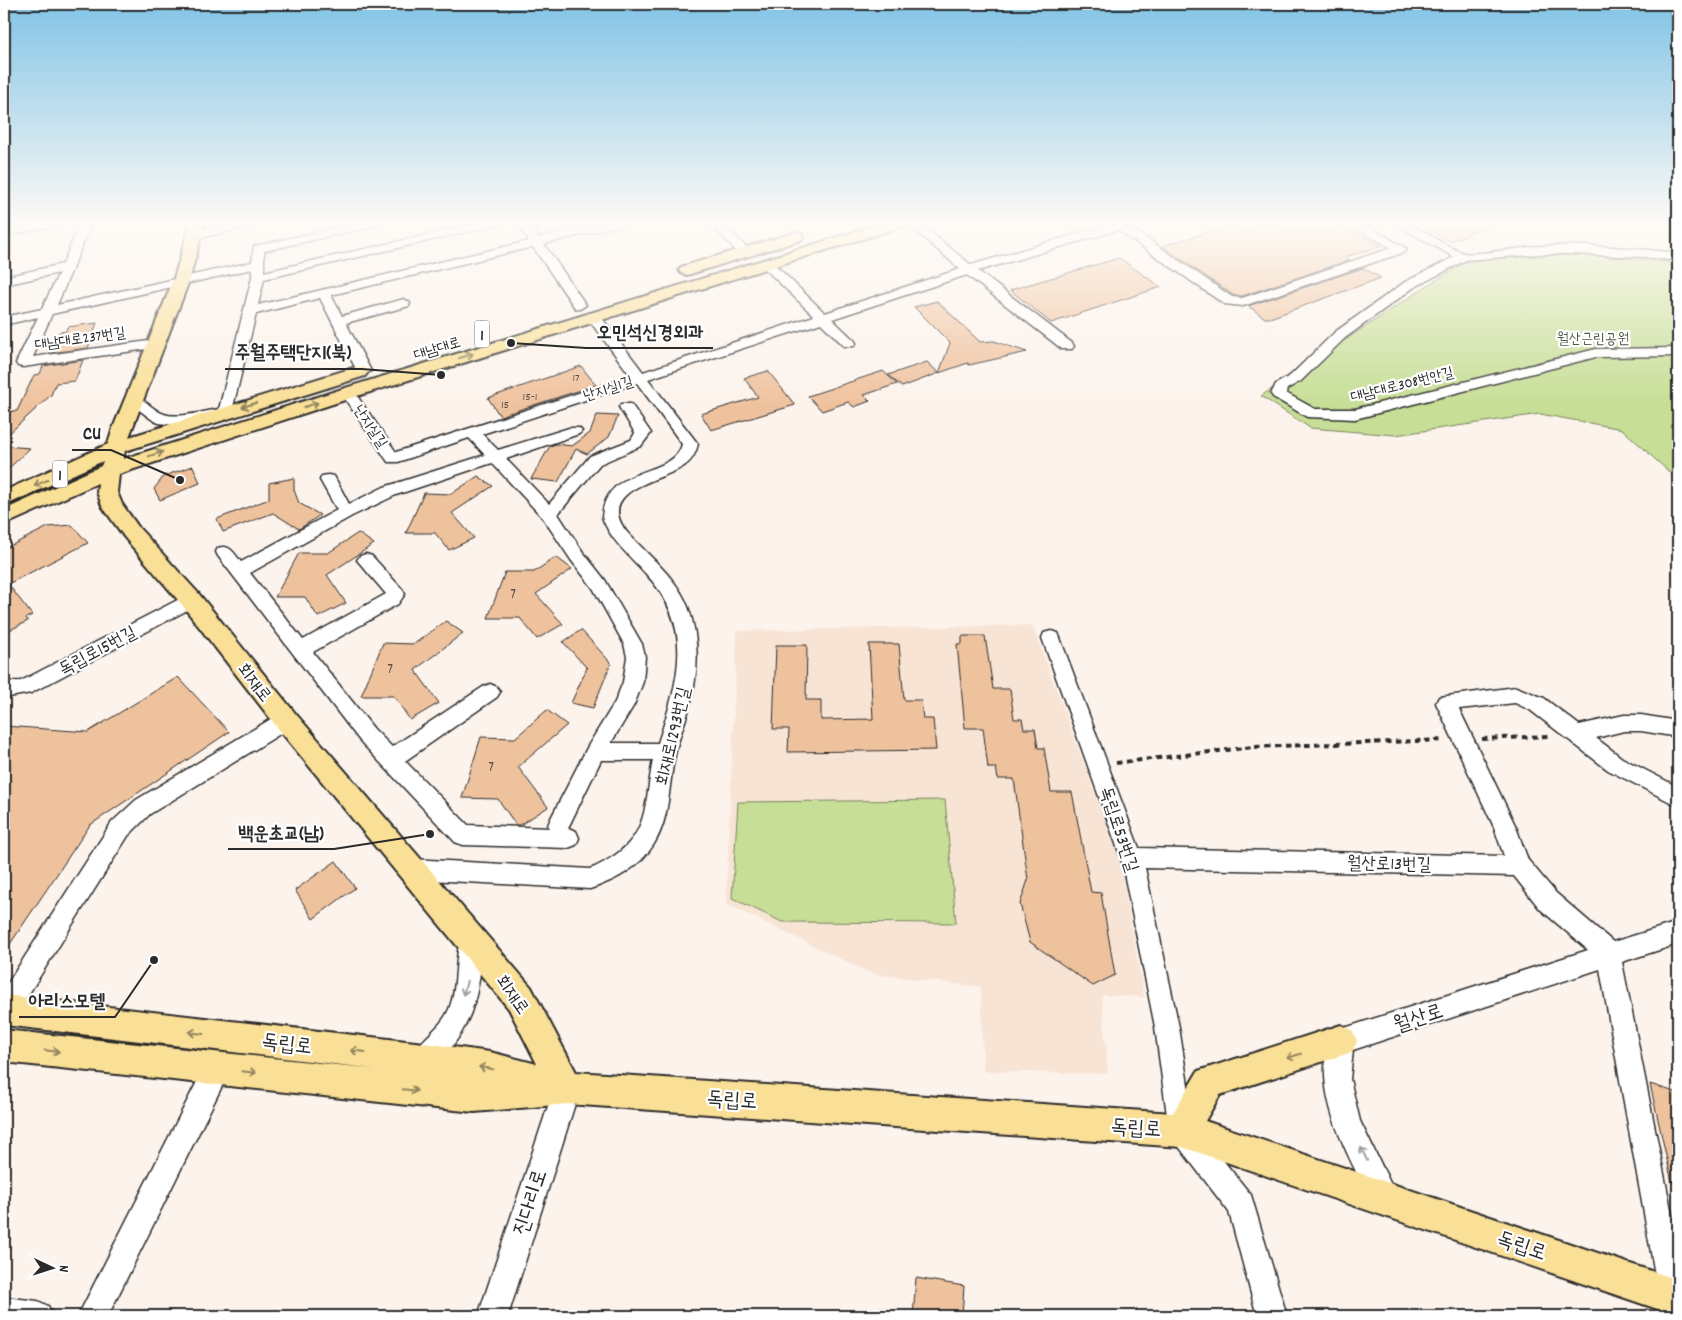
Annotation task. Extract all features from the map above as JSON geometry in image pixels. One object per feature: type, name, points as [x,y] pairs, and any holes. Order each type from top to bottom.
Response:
[{"type":"main road","name":"회재로","points":[[180,284],[122,428],[113,458],[107,492],[112,506],[132,533],[191,600],[286,720],[520,998],[567,1088]]},
{"type":"main road","name":"대남대로","points":[[4,518],[113,458],[348,393],[699,284]]},
{"type":"main road","points":[[544,315],[607,296]]},
{"type":"main road","name":"대남대로","points":[[4,500],[226,412],[382,365]]},
{"type":"main road","name":"독립로","points":[[4,1010],[490,1068],[567,1088]]},
{"type":"main road","name":"월산로","points":[[1182,1130],[1209,1082],[1341,1042]]},
{"type":"main road","name":"독립로","points":[[4,1046],[474,1096],[567,1088],[1182,1130],[1676,1297]]},
{"type":"street","name":"대남대로237번길","points":[[61,284],[23,362],[156,344]]},
{"type":"street","points":[[4,321],[169,284]]},
{"type":"street","points":[[134,401],[159,418],[174,420],[226,412],[256,284]]},
{"type":"street","points":[[250,312],[367,284]]},
{"type":"street","points":[[566,284],[580,304]]},
{"type":"street","points":[[787,284],[849,343]]},
{"type":"street","name":"난지실1길","points":[[393,458],[927,284]]},
{"type":"street","points":[[987,284],[1067,346]]},
{"type":"street","points":[[1204,284],[1229,301],[1243,302],[1298,284]]},
{"type":"street","name":"대남대로308번안길","points":[[1412,284],[1340,335],[1296,378],[1281,387],[1278,394],[1312,414],[1354,414],[1596,353],[1678,352]]},
{"type":"street","points":[[324,294],[364,371]]},
{"type":"street","points":[[339,321],[404,303]]},
{"type":"street","points":[[593,316],[640,377]]},
{"type":"street","name":"회재로1293번길","points":[[411,869],[590,879],[605,875],[620,867],[647,835],[656,815],[665,751],[681,705],[686,680],[688,658],[686,635],[678,604],[653,568],[615,530],[610,516],[613,502],[621,490],[637,480],[684,460],[690,452],[690,444],[640,377]]},
{"type":"street","name":"난지실길","points":[[348,393],[393,458]]},
{"type":"street","points":[[549,514],[595,460],[636,443],[643,433],[626,407]]},
{"type":"street","points":[[239,571],[346,512],[390,491],[574,430]]},
{"type":"street","points":[[224,552],[367,735],[462,835],[563,832],[595,752],[624,705],[633,682],[636,657],[633,644],[599,584],[577,556],[549,514],[472,432]]},
{"type":"street","points":[[328,480],[346,512]]},
{"type":"street","points":[[300,650],[392,600],[396,594],[366,560]]},
{"type":"street","name":"독립로15번길","points":[[5,692],[24,688],[191,600]]},
{"type":"street","name":"독립로53번길","points":[[1051,638],[1132,858],[1167,1027],[1182,1130]]},
{"type":"street","points":[[391,759],[490,692]]},
{"type":"street","points":[[1676,1297],[1608,954],[1548,901],[1519,866],[1504,827],[1446,702],[1512,695],[1528,698],[1615,764],[1678,797]]},
{"type":"street","points":[[4,1010],[120,829],[129,818],[286,720]]},
{"type":"street","points":[[1576,734],[1624,723],[1641,723],[1678,729]]},
{"type":"street","points":[[595,752],[665,751]]},
{"type":"street","name":"월산로13번길","points":[[1132,858],[1519,866]]},
{"type":"street","name":"월산로","points":[[1341,1042],[1608,954],[1678,933]]},
{"type":"street","points":[[424,1059],[458,1017],[468,977],[472,940]]},
{"type":"street","points":[[1341,1042],[1337,1079],[1348,1124],[1384,1199]]},
{"type":"street","points":[[93,1316],[217,1069]]},
{"type":"street","name":"진다리로","points":[[493,1316],[567,1088]]},
{"type":"street","points":[[1182,1130],[1241,1205],[1272,1316]]},
{"type":"street","points":[[4,1312],[38,1316]]},
{"type":"path","points":[[1099,765],[1253,747],[1331,742],[1464,740],[1576,734]]},
{"type":"shaded area","points":[[1032,625],[1119,857],[1144,997],[1102,995],[1108,1074],[983,1071],[981,987],[872,974],[726,904],[737,631]]},
{"type":"green space","name":"월산근린공원","points":[[1678,284],[1678,480],[1622,429],[1540,414],[1395,435],[1310,428],[1261,396],[1428,285]]},
{"type":"green space","points":[[945,800],[956,923],[782,922],[732,898],[738,802]]},
{"type":"building","points":[[1032,284],[1156,284],[1161,287],[1051,323],[1010,290]]},
{"type":"building","points":[[1216,284],[1279,284],[1242,296],[1233,295]]},
{"type":"building","points":[[1316,284],[1365,284],[1270,318],[1265,318],[1248,306]]},
{"type":"building","points":[[937,301],[980,342],[994,341],[1027,352],[969,365],[968,363],[939,373],[950,343],[914,307]]},
{"type":"building","points":[[97,323],[88,348],[49,353],[59,332],[66,331],[67,327]]},
{"type":"building","points":[[83,360],[75,381],[56,383],[51,395],[4,438],[4,418],[12,411],[17,411],[34,375],[40,374],[43,366]]},
{"type":"building","points":[[927,362],[939,373],[902,387],[888,375]]},
{"type":"building","points":[[581,366],[596,385],[500,416],[488,398]]},
{"type":"building","points":[[768,371],[795,405],[711,430],[701,414],[758,397],[744,378]]},
{"type":"building","points":[[883,371],[897,384],[864,395],[870,401],[854,407],[848,402],[822,411],[808,396]]},
{"type":"building","points":[[597,415],[618,416],[609,437],[587,454],[576,449],[558,482],[531,479],[550,446],[556,444],[572,446],[590,433]]},
{"type":"building","points":[[4,446],[30,448],[4,473]]},
{"type":"building","points":[[193,466],[200,483],[160,500],[154,489],[164,476]]},
{"type":"building","points":[[478,476],[493,486],[452,513],[474,538],[449,550],[435,533],[406,533],[424,493],[451,494]]},
{"type":"building","points":[[294,478],[294,490],[299,503],[320,515],[299,529],[273,513],[223,532],[217,519],[269,499],[269,483]]},
{"type":"building","points":[[72,525],[88,543],[8,584],[32,615],[26,618],[28,621],[4,633],[4,549],[48,527]]},
{"type":"building","points":[[358,533],[374,544],[327,575],[346,603],[318,617],[305,597],[275,597],[299,553],[328,553]]},
{"type":"building","points":[[556,557],[572,569],[536,594],[563,624],[537,639],[520,618],[488,618],[505,572],[534,572]]},
{"type":"building","points":[[446,621],[463,633],[415,670],[439,703],[410,720],[394,696],[361,696],[383,643],[414,644]]},
{"type":"building","points":[[581,630],[611,663],[593,708],[571,703],[587,668],[563,642]]},
{"type":"building","points":[[962,636],[985,636],[993,689],[1010,689],[1014,719],[1022,719],[1024,729],[1035,729],[1038,748],[1044,748],[1051,792],[1072,792],[1091,892],[1101,893],[1115,975],[1093,986],[1030,942],[1020,904],[1028,880],[1014,779],[998,779],[996,768],[988,768],[983,728],[965,728],[957,644],[962,644]]},
{"type":"building","points":[[869,644],[899,644],[904,700],[921,700],[923,719],[933,719],[936,750],[788,752],[789,729],[773,729],[776,645],[807,645],[806,700],[821,700],[821,720],[873,719]]},
{"type":"building","points":[[178,677],[229,732],[90,825],[4,953],[4,726],[88,732]]},
{"type":"building","points":[[547,710],[567,725],[518,767],[548,807],[520,825],[516,825],[498,799],[462,798],[481,737],[515,738]]},
{"type":"building","points":[[336,861],[355,888],[313,919],[295,890]]},
{"type":"building","points":[[1650,1084],[1678,1093],[1678,1181],[1672,1182]]},
{"type":"building","points":[[916,1278],[964,1286],[962,1316],[913,1316]]},
{"type":"place","name":"오민석신경외과","points":[[511,343]]},
{"type":"place","name":"주월주택단지(북)","points":[[441,375]]},
{"type":"place","name":"CU","points":[[180,480]]},
{"type":"place","name":"백운초교(남)","points":[[430,834]]},
{"type":"place","name":"아리스모텔","points":[[154,960]]}]
